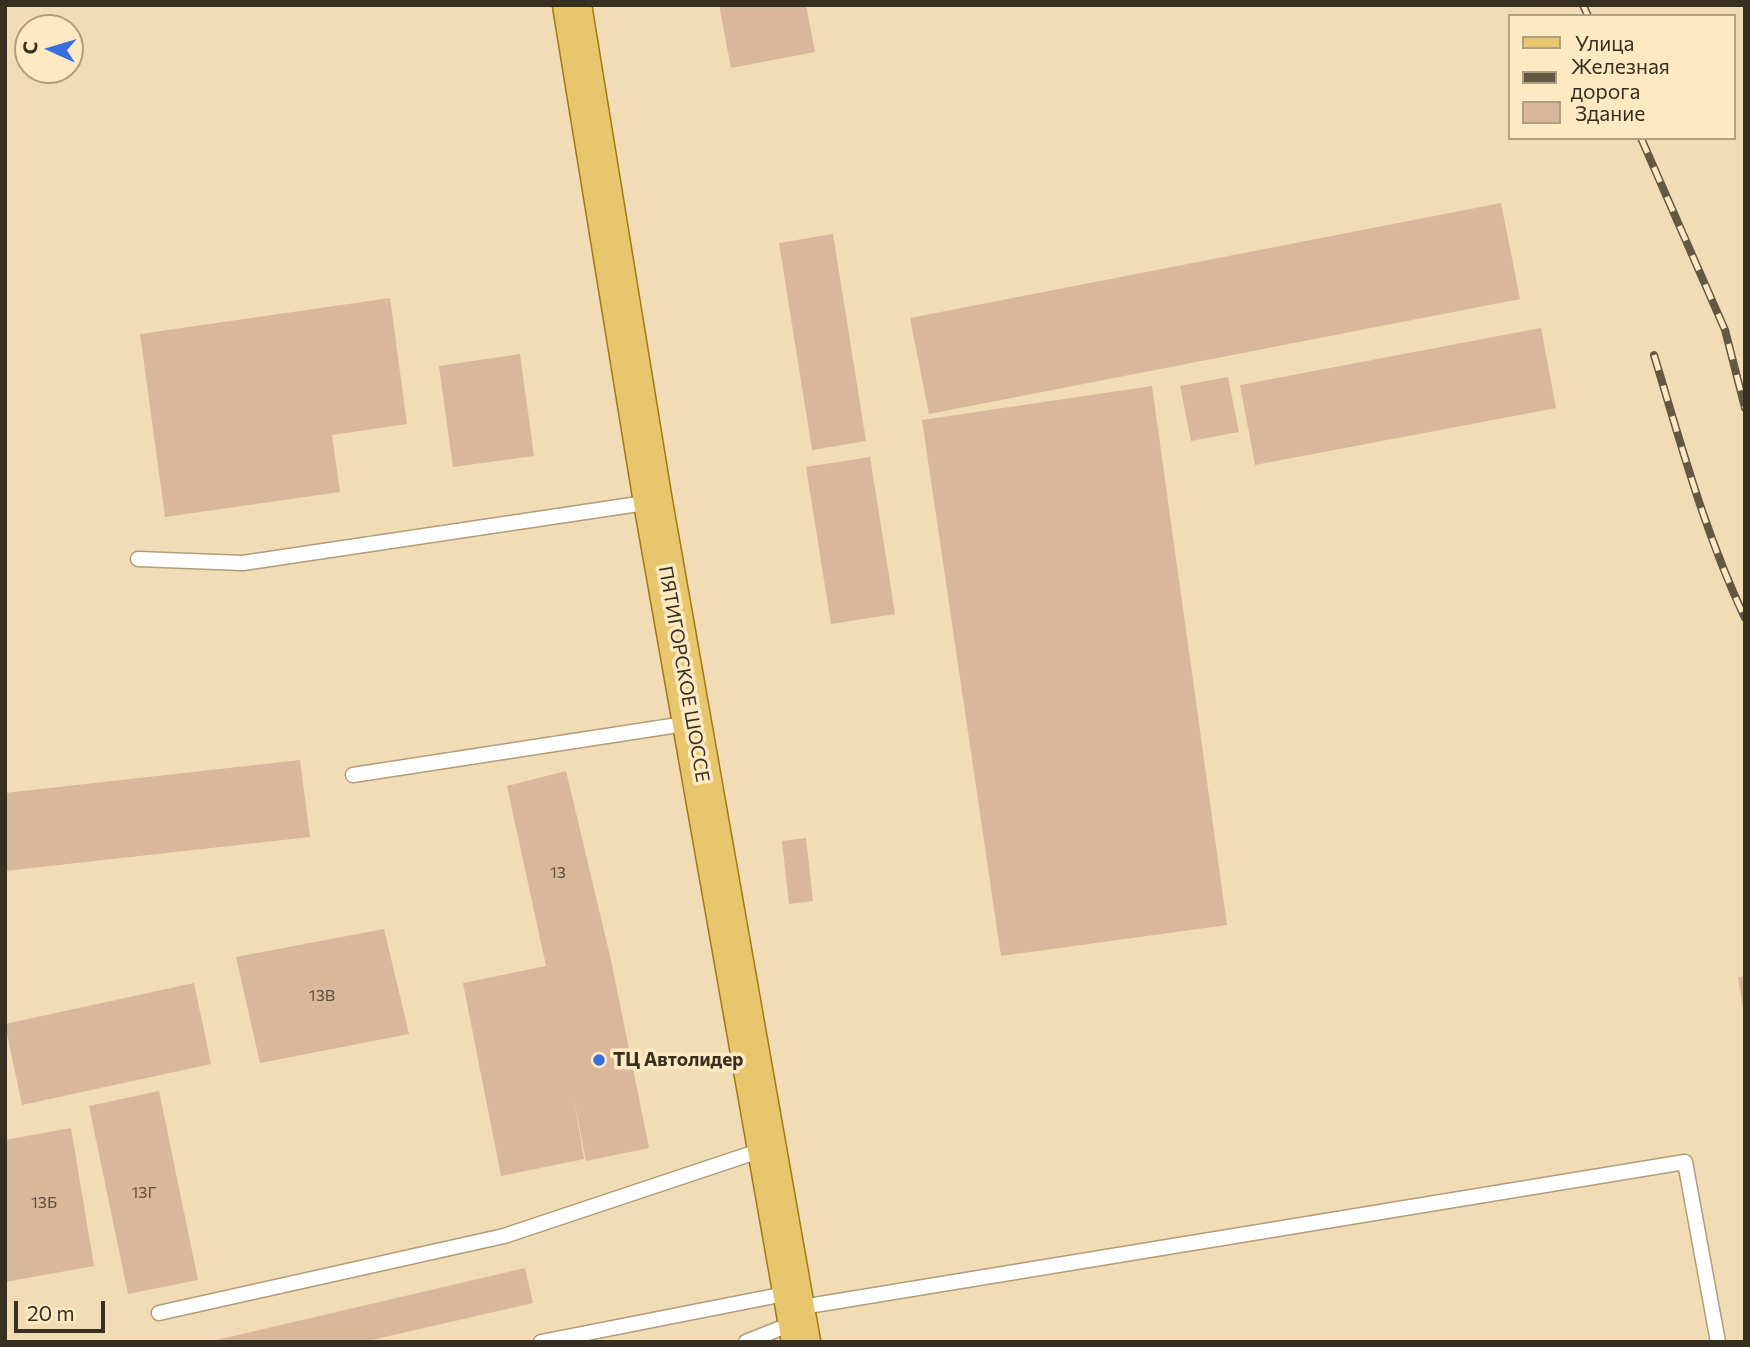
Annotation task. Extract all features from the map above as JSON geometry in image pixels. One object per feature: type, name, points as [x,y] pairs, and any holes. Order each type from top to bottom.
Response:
[{"type":"main road","name":"ПЯТИГОРСКОЕ ШОССЕ","points":[[572,5],[653,502],[796,1316]]},
{"type":"lane","points":[[138,559],[243,564],[653,502]]},
{"type":"lane","points":[[353,775],[692,723]]},
{"type":"lane","points":[[159,1312],[504,1236],[767,1148]]},
{"type":"lane","points":[[541,1342],[796,1316],[1685,1161],[1718,1342]]},
{"type":"lane","points":[[746,1342],[796,1316]]},
{"type":"building","points":[[719,5],[806,5],[815,52],[731,68]]},
{"type":"building","points":[[1501,203],[1520,299],[929,414],[910,318]]},
{"type":"building","points":[[833,234],[866,441],[812,450],[779,243]]},
{"type":"building","points":[[390,298],[407,424],[332,435],[340,492],[165,517],[140,334]]},
{"type":"building","points":[[1541,328],[1556,408],[1255,465],[1240,385]]},
{"type":"building","points":[[520,354],[534,456],[453,467],[439,366]]},
{"type":"building","points":[[1228,377],[1239,432],[1191,441],[1180,386]]},
{"type":"building","points":[[1152,386],[1227,925],[1001,956],[922,420]]},
{"type":"building","points":[[870,457],[895,614],[831,624],[806,467]]},
{"type":"building","points":[[300,760],[310,837],[5,871],[5,793]]},
{"type":"building","points":[[566,771],[611,960],[649,1148],[586,1161],[574,1100],[584,1159],[501,1176],[463,983],[546,966],[507,786]]},
{"type":"building","points":[[806,838],[813,901],[789,904],[782,841]]},
{"type":"building","points":[[384,929],[409,1034],[260,1063],[236,957]]},
{"type":"building","points":[[1745,976],[1745,1007],[1743,1008],[1738,977]]},
{"type":"building","points":[[194,983],[211,1064],[22,1105],[5,1024]]},
{"type":"building","points":[[159,1091],[198,1280],[128,1294],[89,1106]]},
{"type":"building","points":[[71,1128],[94,1266],[5,1282],[5,1140]]},
{"type":"building","points":[[525,1268],[533,1303],[363,1342],[208,1342]]},
{"type":"railway","points":[[1583,5],[1587,14]]},
{"type":"railway","points":[[1642,140],[1725,330],[1745,408]]},
{"type":"railway","points":[[1654,355],[1706,521],[1745,618]]},
{"type":"place","name":"ТЦ Автолидер","points":[[599,1060]]}]
